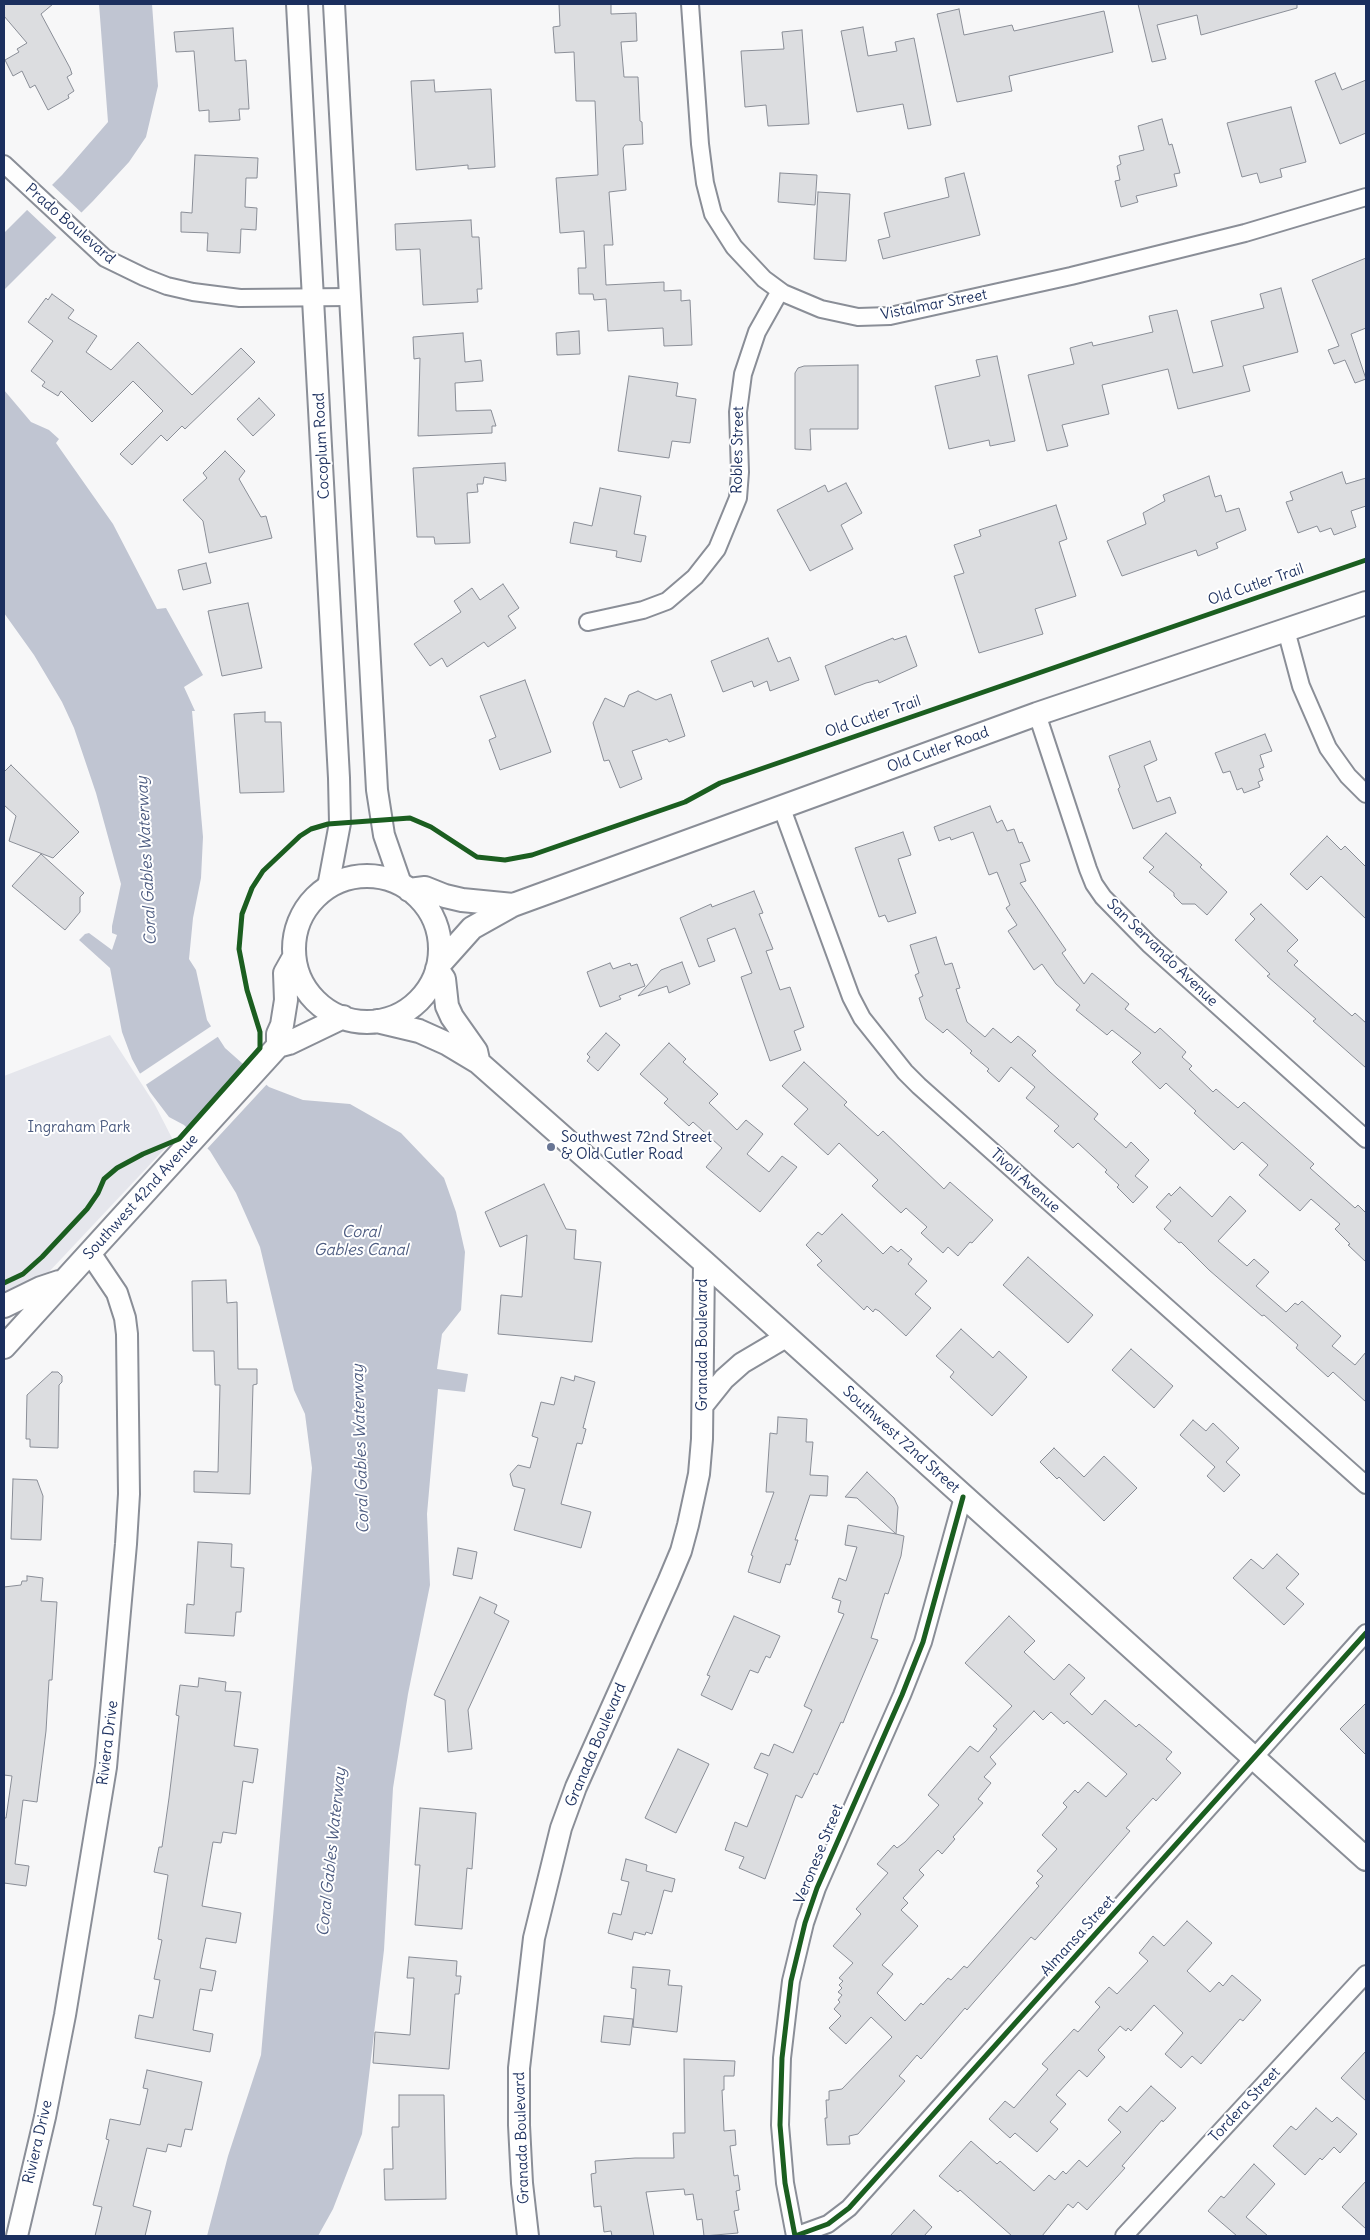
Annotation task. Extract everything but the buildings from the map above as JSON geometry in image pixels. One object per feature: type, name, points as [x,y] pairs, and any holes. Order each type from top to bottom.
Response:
[{"type":"main road","name":"Old Cutler Road","points":[[438,968],[472,928],[513,904],[1037,714],[1366,603]]},
{"type":"main road","points":[[278,1046],[278,1034],[282,1025],[286,1000],[285,973],[294,957],[297,927],[303,913],[312,900],[328,887],[351,878],[366,876],[382,877],[405,887],[430,912],[436,926],[440,949],[438,968],[432,983],[418,1001],[399,1014],[377,1021],[343,1018],[327,1010],[305,986],[294,957]]},
{"type":"main road","name":"Old Cutler Road","points":[[405,887],[424,888],[462,900],[513,904]]},
{"type":"main road","name":"Southwest 72nd Street","points":[[438,968],[444,980],[447,1006],[452,1017],[476,1051],[478,1062]]},
{"type":"main road","name":"Southwest 42nd Avenue","points":[[4,1348],[278,1046],[289,1043],[343,1018]]},
{"type":"main road","name":"Southwest 72nd Street","points":[[377,1021],[419,1031],[448,1044],[478,1062],[704,1262],[1366,1859]]},
{"type":"main road","points":[[4,1306],[41,1288],[65,1280]]},
{"type":"street","name":"Cocoplum Road","points":[[298,4],[340,814],[328,887]]},
{"type":"street","points":[[334,4],[377,790],[384,835],[405,887]]},
{"type":"street","name":"Vistalmar Street","points":[[690,4],[700,144],[705,183],[713,214],[722,231],[745,261],[780,291],[821,309],[858,317],[890,316],[1071,276],[1245,233],[1366,197]]},
{"type":"street","name":"Prado Boulevard","points":[[4,164],[91,246],[120,267],[167,286],[193,292],[240,298],[313,299],[349,297]]},
{"type":"street","name":"Robles Street","points":[[588,622],[643,610],[667,601],[696,578],[717,549],[738,498],[740,472],[738,412],[743,374],[755,338],[780,291]]},
{"type":"street","points":[[1286,630],[1302,686],[1328,748],[1348,776],[1366,794]]},
{"type":"street","name":"San Servando Avenue","points":[[1037,714],[1088,869],[1103,897],[1149,944],[1366,1139]]},
{"type":"street","name":"Tivoli Avenue","points":[[782,806],[851,997],[862,1018],[905,1072],[926,1093],[1366,1485]]},
{"type":"street","name":"Riviera Drive","points":[[13,2233],[45,2117],[67,2006],[106,1766],[126,1544],[129,1487],[127,1334],[125,1318],[116,1293],[90,1252]]},
{"type":"street","name":"Granada Boulevard","points":[[528,2236],[522,2183],[519,2068],[534,1938],[561,1828],[576,1787],[681,1551],[699,1474],[704,1404],[704,1262]]},
{"type":"street","points":[[704,1404],[732,1371],[750,1357],[786,1337]]},
{"type":"street","name":"Veronese Street","points":[[795,2236],[785,2183],[780,2125],[782,2058],[791,1981],[805,1923],[817,1888],[902,1695],[923,1642],[963,1497]]},
{"type":"street","name":"Almansa Street","points":[[795,2236],[828,2224],[849,2208],[1366,1634]]},
{"type":"street","name":"Tordera Street","points":[[1124,2236],[1366,1974]]},
{"type":"green space","name":"Ingraham Park","points":[[110,1035],[154,1103],[173,1140],[47,1274],[20,1292],[4,1299],[4,1076]]},
{"type":"water","points":[[99,4],[152,4],[158,86],[146,137],[129,162],[93,201],[4,290],[4,233],[62,175],[108,122]]},
{"type":"water","name":"Coral Gables Canal","points":[[4,390],[31,422],[49,430],[59,439],[56,443],[113,524],[157,609],[166,608],[203,675],[184,687],[195,711],[192,711],[203,837],[201,878],[193,918],[189,959],[196,970],[207,1020],[225,1048],[269,1087],[303,1100],[350,1104],[401,1133],[444,1178],[456,1212],[465,1252],[461,1310],[442,1334],[437,1369],[468,1374],[465,1392],[438,1389],[427,1514],[430,1585],[408,1694],[393,1788],[384,1950],[362,2134],[333,2209],[318,2236],[207,2236],[228,2156],[261,2055],[312,1468],[305,1414],[294,1390],[260,1247],[236,1193],[210,1151],[184,1125],[169,1117],[150,1092],[132,1059],[122,1032],[110,968],[79,940],[89,933],[112,950],[117,935],[112,933],[112,926],[121,884],[96,793],[74,728],[62,702],[34,655],[4,613]]},
{"type":"pier","points":[[50,183],[83,214],[58,239],[25,208]]},
{"type":"pier","points":[[213,1025],[219,1036],[144,1086],[138,1075]]},
{"type":"pier","points":[[245,1063],[268,1083],[206,1150],[185,1129]]},
{"type":"cycle path","name":"Old Cutler Trail","points":[[4,1283],[23,1274],[42,1257],[87,1209],[98,1193],[104,1179],[117,1168],[143,1154],[179,1139],[260,1048],[260,1032],[247,990],[239,949],[242,914],[252,888],[263,871],[300,836],[311,829],[328,824],[410,818],[431,827],[477,857],[505,860],[532,855],[685,802],[720,783],[1366,560]]},
{"type":"cycle path","points":[[963,1497],[923,1642],[902,1695],[817,1888],[805,1923],[791,1981],[782,2058],[780,2125],[785,2183],[795,2236],[828,2224],[849,2208],[1366,1633]]},
{"type":"place","name":"Southwest 72nd Street & Old Cutler Road","points":[[551,1147]]},
{"type":"water label","name":"Coral Gables Waterway","points":[[147,861]]},
{"type":"water label","name":"Coral Gables Waterway","points":[[361,1449]]},
{"type":"water label","name":"Coral Gables Waterway","points":[[332,1852]]}]
